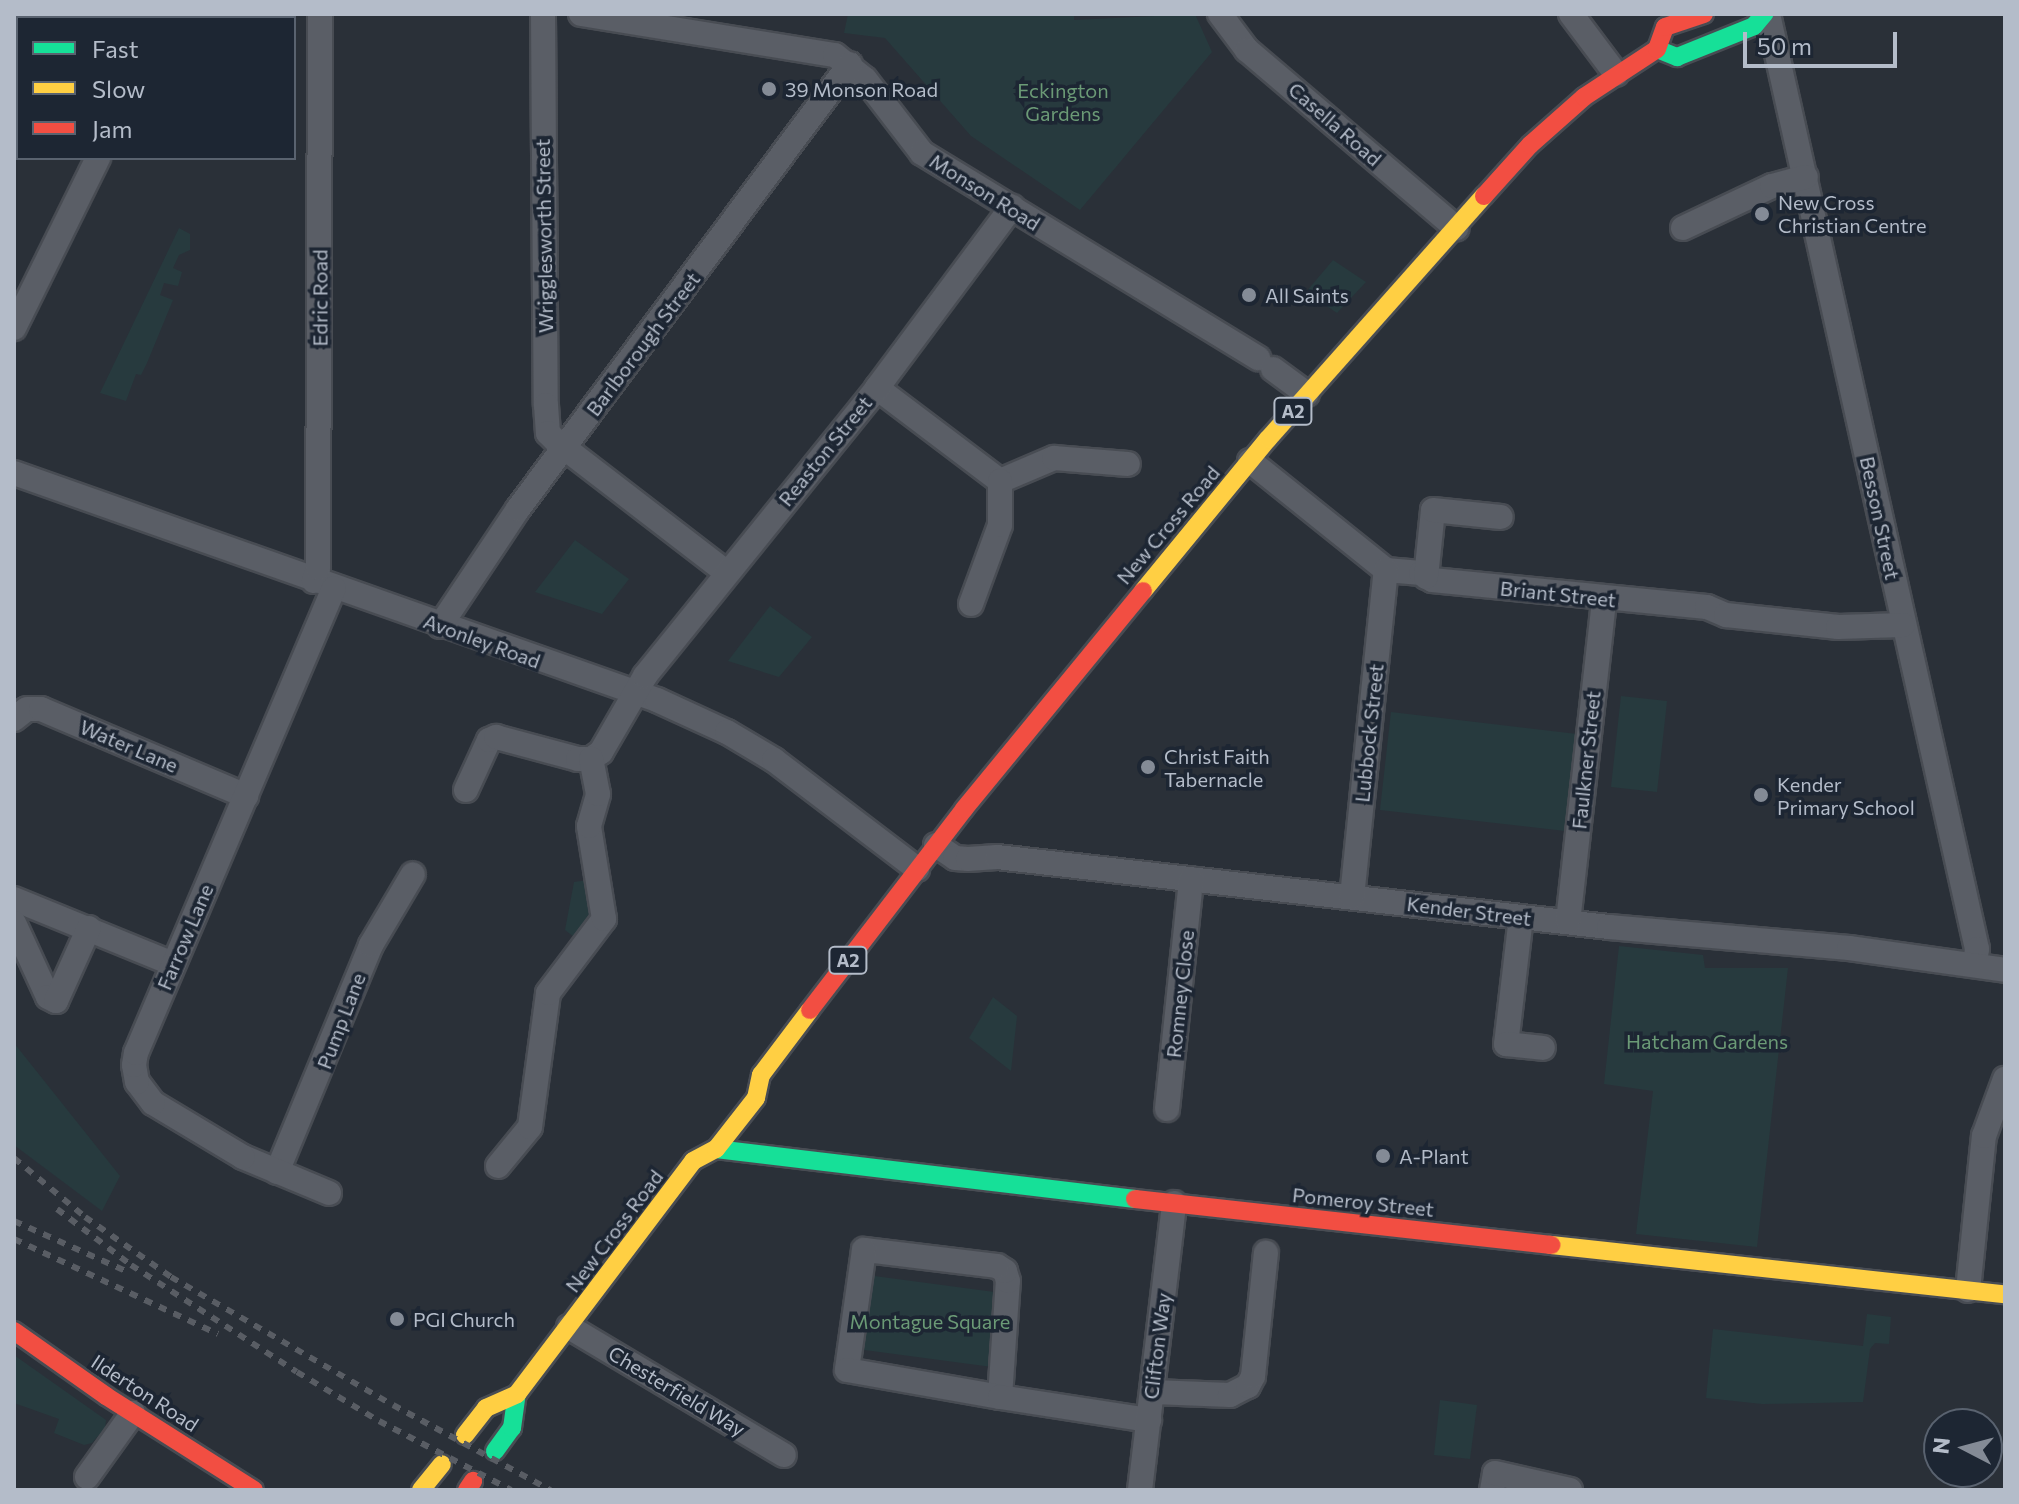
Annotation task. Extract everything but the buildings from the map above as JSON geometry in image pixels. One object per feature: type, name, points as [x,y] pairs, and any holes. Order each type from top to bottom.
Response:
[{"type":"main road","name":"New Cross Road","points":[[569,1327],[693,1161],[716,1149],[756,1098],[761,1075],[917,869],[1307,394],[1530,145],[1616,74],[1657,49],[1665,27],[1704,14]]},
{"type":"main road","points":[[1657,49],[1677,57],[1754,26],[1766,14]]},
{"type":"main road","points":[[739,1079],[761,1075]]},
{"type":"main road","name":"New Cross Road","points":[[693,1161],[698,1132]]},
{"type":"main road","name":"Pomeroy Street","points":[[716,1149],[1174,1203],[2005,1294]]},
{"type":"main road","name":"A2","points":[[465,1435],[486,1408],[517,1394],[569,1327]]},
{"type":"main road","name":"Ilderton Road","points":[[14,1331],[133,1413],[254,1490]]},
{"type":"main road","name":"A2","points":[[495,1451],[512,1428],[517,1394]]},
{"type":"main road","points":[[421,1490],[442,1464]]},
{"type":"street","name":"Edric Road","points":[[320,14],[318,554],[324,584]]},
{"type":"street","name":"Wrigglesworth Street","points":[[543,14],[547,425],[553,441],[565,449]]},
{"type":"street","name":"Monson Road","points":[[581,14],[820,50],[850,64],[922,153],[1266,364],[1307,394]]},
{"type":"street","name":"Casella Road","points":[[1220,14],[1247,50],[1456,228]]},
{"type":"street","points":[[1571,14],[1616,74]]},
{"type":"street","name":"Besson Street","points":[[1766,14],[1783,72],[1977,949],[1975,963]]},
{"type":"street","name":"Barlborough Street","points":[[440,626],[518,509],[850,64]]},
{"type":"street","points":[[14,328],[97,160]]},
{"type":"street","points":[[1683,228],[1772,186],[1806,177]]},
{"type":"street","name":"Reaston Street","points":[[591,759],[601,752],[645,676],[1021,212]]},
{"type":"street","points":[[877,388],[1000,481]]},
{"type":"street","points":[[565,449],[727,573]]},
{"type":"street","points":[[1000,481],[1054,458],[1128,464]]},
{"type":"street","name":"Briant Street","points":[[1250,461],[1292,498],[1386,570],[1432,580],[1707,607],[1726,615],[1838,627],[1903,625]]},
{"type":"street","name":"Avonley Road","points":[[14,473],[636,693],[727,732],[774,760],[917,869]]},
{"type":"street","points":[[971,604],[1000,525],[1000,481]]},
{"type":"street","points":[[1426,577],[1433,510],[1501,517]]},
{"type":"street","name":"Lubbock Street","points":[[1352,897],[1386,570]]},
{"type":"street","name":"Farrow Lane","points":[[324,584],[246,796],[136,1053],[137,1082],[153,1103],[243,1157],[329,1193]]},
{"type":"street","name":"Faulkner Street","points":[[1568,922],[1604,599]]},
{"type":"street","name":"Water Lane","points":[[14,719],[27,709],[41,709],[246,796]]},
{"type":"street","points":[[466,790],[489,740],[496,737],[578,759],[591,759],[598,794],[589,826],[604,919],[548,993],[530,1127],[498,1166]]},
{"type":"street","name":"Kender Street","points":[[936,845],[955,858],[983,861],[997,857],[1521,917],[1975,963],[2005,970]]},
{"type":"street","name":"Pump Lane","points":[[277,1172],[371,945],[413,874]]},
{"type":"street","name":"Romney Close","points":[[1167,1109],[1191,879]]},
{"type":"street","points":[[14,899],[173,964]]},
{"type":"street","points":[[1521,917],[1506,1044],[1543,1048]]},
{"type":"street","points":[[14,923],[48,997],[56,1001],[89,928]]},
{"type":"street","points":[[1968,1290],[1984,1136],[2005,1079]]},
{"type":"street","name":"Clifton Way","points":[[1140,1490],[1174,1203]]},
{"type":"street","points":[[1000,1397],[1008,1281],[1005,1271],[997,1266],[864,1250],[847,1370],[1000,1397],[1149,1420]]},
{"type":"street","points":[[1153,1392],[1230,1395],[1248,1386],[1253,1376],[1266,1253]]},
{"type":"street","name":"Chesterfield Way","points":[[569,1327],[784,1455]]},
{"type":"street","points":[[83,1483],[133,1413]]},
{"type":"street","points":[[1492,1490],[1495,1473],[1570,1490]]},
{"type":"green space","name":"Eckington Gardens","points":[[848,14],[1074,14],[1074,20],[1195,14],[1212,52],[1080,210],[971,136],[885,38],[844,33]]},
{"type":"green space","points":[[179,228],[190,234],[190,250],[179,255],[173,268],[182,272],[178,286],[164,283],[160,295],[173,300],[147,363],[141,375],[136,374],[126,401],[100,393]]},
{"type":"green space","points":[[1333,260],[1366,282],[1337,313],[1306,292]]},
{"type":"green space","points":[[575,540],[629,579],[602,614],[535,592]]},
{"type":"green space","points":[[770,606],[812,637],[779,677],[728,661]]},
{"type":"green space","points":[[1621,696],[1667,701],[1657,792],[1611,787]]},
{"type":"green space","points":[[1391,712],[1577,734],[1565,831],[1380,810]]},
{"type":"green space","points":[[588,880],[593,915],[578,940],[565,930],[574,882]]},
{"type":"green space","name":"Hatcham Gardens","points":[[1619,946],[1703,955],[1705,968],[1788,968],[1757,1247],[1636,1234],[1653,1091],[1604,1084]]},
{"type":"green space","points":[[993,997],[1017,1016],[1011,1071],[969,1038]]},
{"type":"green space","points":[[14,1043],[120,1176],[102,1211],[14,1145]]},
{"type":"green space","name":"Montague Square","points":[[867,1275],[1002,1293],[992,1367],[857,1349]]},
{"type":"green space","points":[[1867,1314],[1891,1317],[1889,1344],[1875,1343],[1870,1349],[1863,1402],[1762,1404],[1706,1398],[1713,1329],[1863,1346]]},
{"type":"green space","points":[[14,1355],[106,1420],[105,1428],[92,1443],[84,1445],[54,1433],[59,1419],[14,1403]]},
{"type":"green space","points":[[1440,1400],[1477,1405],[1470,1459],[1434,1455]]},
{"type":"railway","points":[[14,1158],[85,1217],[171,1277],[393,1405],[550,1490]]},
{"type":"railway","points":[[57,1209],[131,1265],[297,1372],[379,1421],[511,1490]]},
{"type":"railway","points":[[14,1221],[126,1271]]},
{"type":"railway","points":[[14,1239],[218,1334]]},
{"type":"traffic: fast","points":[[1657,49],[1677,57],[1754,26],[1764,14]]},
{"type":"traffic: fast","points":[[716,1149],[1135,1199]]},
{"type":"traffic: fast","points":[[495,1451],[512,1428],[517,1394]]},
{"type":"traffic: slow","points":[[1143,591],[1268,439],[1484,196]]},
{"type":"traffic: slow","points":[[465,1435],[486,1408],[517,1394],[693,1161],[716,1149],[756,1098],[761,1075],[810,1010]]},
{"type":"traffic: slow","points":[[1551,1245],[2005,1294]]},
{"type":"traffic: slow","points":[[421,1490],[442,1464]]},
{"type":"traffic: jam","points":[[1484,196],[1530,145],[1584,97],[1657,49],[1665,27],[1704,14]]},
{"type":"traffic: jam","points":[[810,1010],[964,809],[1143,591]]},
{"type":"traffic: jam","points":[[1135,1199],[1551,1245]]},
{"type":"traffic: jam","points":[[14,1331],[106,1396],[254,1490]]},
{"type":"traffic: jam","points":[[467,1490],[473,1481]]},
{"type":"place","name":"39 Monson Road","points":[[769,89]]},
{"type":"place","name":"New Cross Christian Centre","points":[[1762,214]]},
{"type":"place","name":"All Saints","points":[[1249,295]]},
{"type":"place","name":"Christ Faith Tabernacle","points":[[1148,767]]},
{"type":"place","name":"Kender Primary School","points":[[1761,795]]},
{"type":"place","name":"A-Plant","points":[[1383,1156]]},
{"type":"place","name":"PGI Church","points":[[397,1319]]}]
